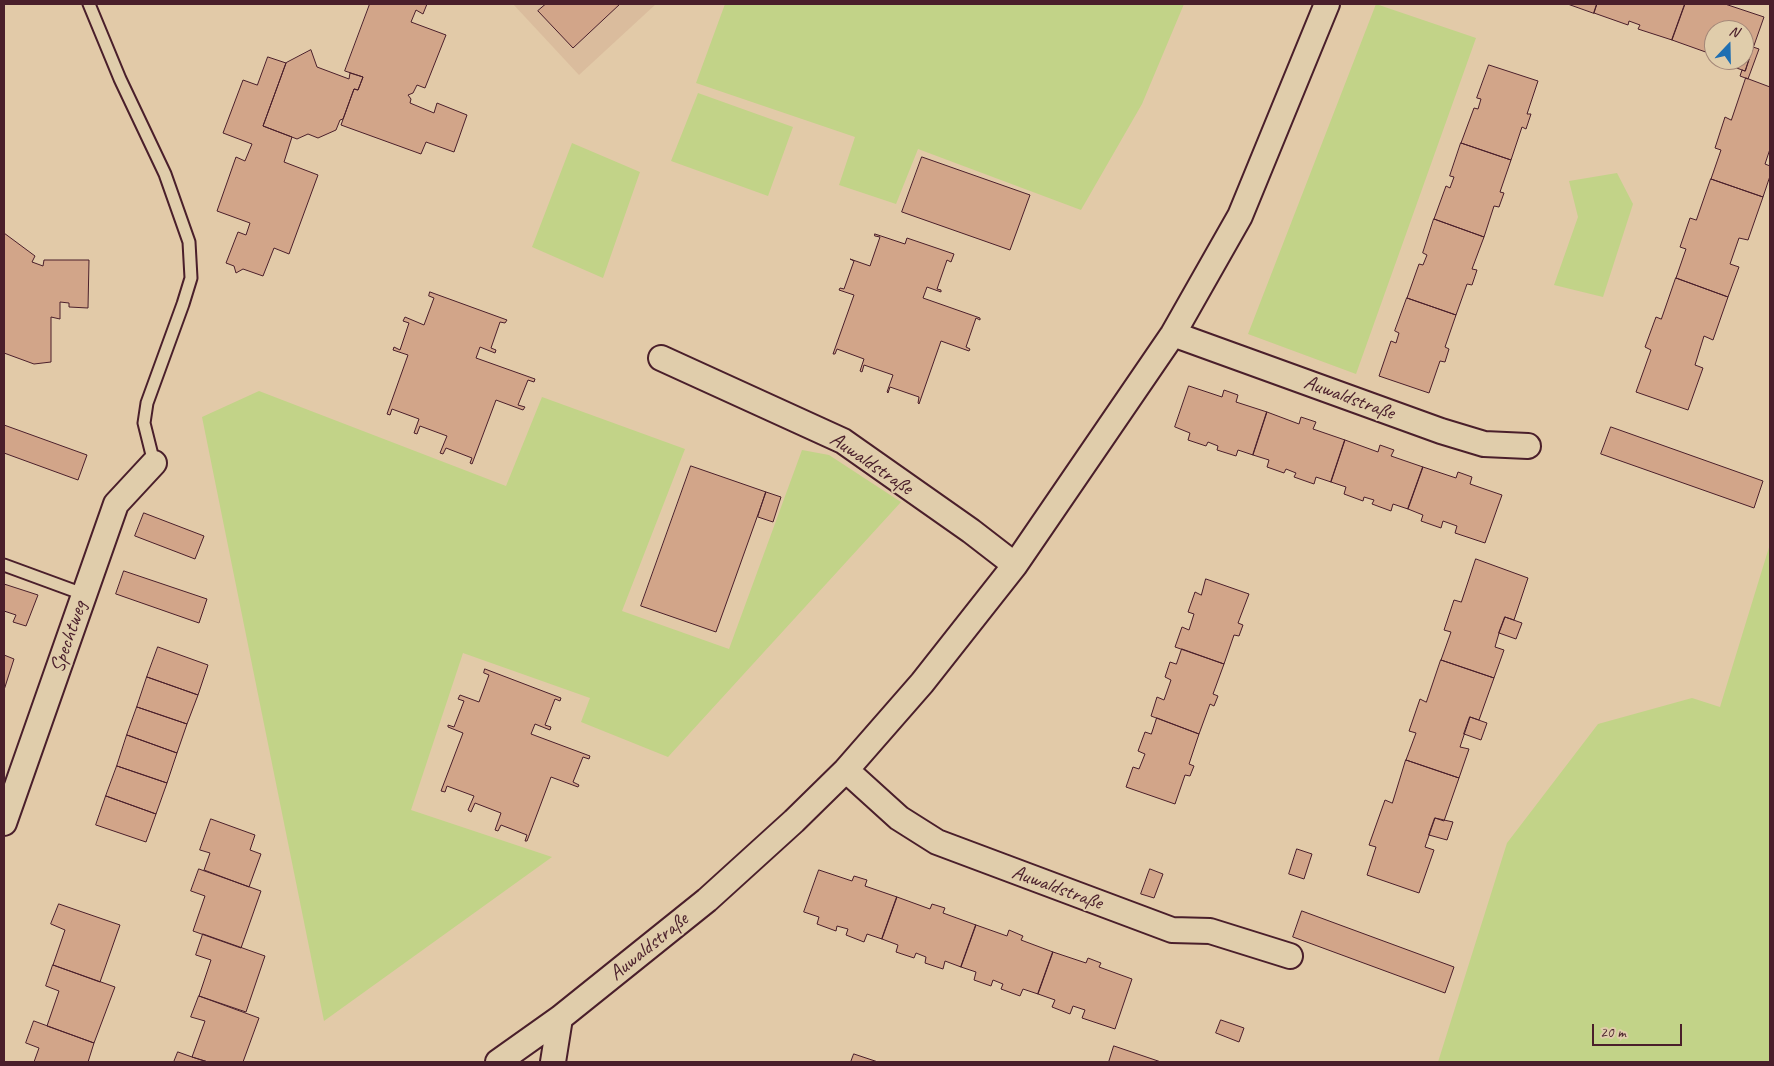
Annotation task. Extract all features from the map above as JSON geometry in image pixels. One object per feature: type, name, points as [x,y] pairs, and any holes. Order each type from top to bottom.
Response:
[{"type":"street","name":"Auwaldstraße","points":[[498,1062],[560,1018],[707,900],[794,821],[846,770],[922,682],[1015,565],[1174,334],[1240,216],[1327,4]]},
{"type":"street","name":"Auwaldstraße","points":[[1174,334],[1450,434],[1484,444],[1528,446]]},
{"type":"street","name":"Auwaldstraße","points":[[661,358],[843,441],[971,531],[1015,565]]},
{"type":"street","name":"Spechtweg","points":[[4,824],[116,504],[154,463]]},
{"type":"street","name":"Auwaldstraße","points":[[846,770],[899,818],[937,842],[1172,930],[1210,931],[1290,956]]},
{"type":"street","points":[[553,1062],[560,1018]]},
{"type":"lane","points":[[89,4],[120,79],[166,174],[189,242],[191,278],[147,403],[144,423],[154,463]]},
{"type":"lane","points":[[4,565],[83,594]]},
{"type":"shaded area","points":[[513,4],[656,4],[579,75]]},
{"type":"green space","points":[[725,4],[1184,4],[1142,104],[1081,210],[918,149],[896,204],[839,185],[855,137],[696,83]]},
{"type":"green space","points":[[1376,4],[1476,38],[1356,374],[1248,334]]},
{"type":"green space","points":[[698,93],[793,127],[768,196],[671,161]]},
{"type":"green space","points":[[572,143],[640,172],[603,278],[532,247]]},
{"type":"green space","points":[[1617,173],[1633,204],[1603,297],[1554,285],[1578,217],[1569,181]]},
{"type":"green space","points":[[259,391],[506,486],[542,397],[685,449],[622,611],[729,649],[802,450],[829,455],[901,502],[668,757],[581,722],[590,698],[463,653],[411,810],[552,857],[324,1021],[202,417]]},
{"type":"green space","points":[[1770,544],[1770,1062],[1438,1062],[1507,843],[1598,724],[1692,698],[1720,707]]},
{"type":"building","points":[[370,4],[427,4],[423,14],[416,10],[411,22],[446,35],[425,88],[417,85],[413,93],[408,95],[411,99],[410,103],[434,113],[437,103],[467,115],[454,152],[426,142],[421,154],[341,125],[354,89],[358,90],[363,77],[345,71]]},
{"type":"building","points":[[546,4],[620,4],[573,48],[538,11]]},
{"type":"building","points":[[1568,4],[1597,4],[1594,13]]},
{"type":"building","points":[[1597,4],[1685,4],[1672,40],[1638,29],[1640,25],[1629,21],[1628,25],[1594,13]]},
{"type":"building","points":[[1685,4],[1725,4],[1764,17],[1754,45],[1754,20],[1704,20],[1704,51],[1672,40]]},
{"type":"building","points":[[1754,47],[1759,49],[1754,63]]},
{"type":"building","points":[[311,50],[317,67],[349,79],[350,73],[363,77],[358,90],[354,89],[343,119],[340,120],[336,130],[318,138],[308,134],[297,139],[263,126],[286,63]]},
{"type":"building","points":[[268,57],[286,63],[263,126],[292,137],[284,162],[318,175],[289,254],[274,248],[263,276],[243,269],[236,273],[234,266],[226,263],[238,232],[246,235],[250,223],[217,211],[236,157],[245,161],[252,144],[223,133],[243,80],[257,85]]},
{"type":"building","points":[[1489,65],[1538,81],[1527,114],[1531,114],[1526,129],[1522,127],[1511,160],[1461,143],[1474,108],[1478,109],[1481,99],[1477,98]]},
{"type":"building","points":[[1742,70],[1751,70],[1748,79],[1740,76]]},
{"type":"building","points":[[1746,78],[1770,87],[1770,149],[1765,164],[1770,166],[1770,176],[1763,197],[1711,179],[1721,150],[1715,148],[1725,117],[1731,120]]},
{"type":"building","points":[[1461,143],[1511,160],[1500,192],[1504,193],[1499,207],[1494,206],[1484,237],[1434,219],[1446,186],[1450,188],[1454,177],[1450,176]]},
{"type":"building","points":[[922,157],[1030,195],[1010,250],[902,212]]},
{"type":"building","points":[[1711,179],[1763,197],[1748,240],[1739,238],[1730,264],[1739,267],[1728,297],[1676,278],[1686,249],[1680,247],[1690,218],[1696,220]]},
{"type":"building","points":[[1434,219],[1484,237],[1472,269],[1477,270],[1472,285],[1467,284],[1456,315],[1407,298],[1419,264],[1423,265],[1427,255],[1423,253]]},
{"type":"building","points":[[4,233],[35,256],[32,262],[43,266],[44,260],[89,260],[88,308],[69,307],[69,303],[60,302],[60,319],[51,317],[51,362],[34,364],[4,353]]},
{"type":"building","points":[[875,234],[905,244],[907,238],[954,254],[951,262],[947,260],[937,289],[941,290],[941,292],[927,287],[923,298],[980,318],[980,320],[976,318],[966,347],[970,349],[969,351],[941,341],[919,404],[919,397],[890,387],[887,392],[893,375],[864,365],[862,372],[860,371],[864,359],[837,349],[835,354],[833,354],[854,295],[839,290],[840,288],[844,289],[854,261],[850,259],[870,266],[880,237],[875,236]]},
{"type":"building","points":[[1676,278],[1728,297],[1713,340],[1704,336],[1695,365],[1703,368],[1688,410],[1636,392],[1651,350],[1645,347],[1656,317],[1661,319]]},
{"type":"building","points":[[430,292],[507,320],[505,323],[500,322],[491,348],[496,350],[495,353],[480,347],[476,358],[535,379],[534,382],[528,380],[518,405],[525,407],[523,410],[496,400],[472,464],[470,463],[472,458],[446,448],[443,454],[440,453],[447,436],[420,426],[417,434],[414,433],[419,419],[392,409],[390,415],[387,414],[408,355],[393,350],[394,347],[400,350],[409,323],[403,321],[405,317],[424,325],[434,298],[429,296]]},
{"type":"building","points":[[1407,298],[1456,315],[1445,347],[1449,349],[1445,362],[1440,361],[1429,393],[1379,376],[1391,341],[1396,343],[1399,333],[1395,331]]},
{"type":"building","points":[[1189,386],[1222,397],[1224,390],[1238,395],[1236,402],[1267,412],[1253,455],[1238,450],[1236,456],[1217,450],[1218,446],[1208,442],[1206,446],[1188,440],[1190,433],[1175,427]]},
{"type":"building","points":[[1267,412],[1299,424],[1301,417],[1316,422],[1313,429],[1345,440],[1331,482],[1316,477],[1314,484],[1294,477],[1296,473],[1286,469],[1284,473],[1267,467],[1269,460],[1253,455]]},
{"type":"building","points":[[4,425],[87,455],[78,480],[4,453]]},
{"type":"building","points":[[1611,427],[1763,481],[1754,508],[1601,454]]},
{"type":"building","points":[[1345,440],[1378,452],[1380,445],[1394,450],[1391,456],[1423,467],[1408,509],[1393,504],[1391,511],[1372,504],[1374,500],[1364,497],[1363,501],[1344,494],[1346,487],[1331,482]]},
{"type":"building","points":[[691,466],[766,492],[716,632],[641,606]]},
{"type":"building","points":[[1423,467],[1456,478],[1458,472],[1472,477],[1470,484],[1502,495],[1485,543],[1455,533],[1457,526],[1443,521],[1441,528],[1421,521],[1423,515],[1408,509]]},
{"type":"building","points":[[766,492],[781,497],[773,522],[758,517]]},
{"type":"building","points":[[144,513],[204,536],[195,559],[135,536]]},
{"type":"building","points":[[1476,559],[1528,578],[1514,620],[1505,617],[1499,633],[1495,647],[1504,650],[1494,678],[1441,660],[1451,632],[1444,630],[1454,600],[1461,602]]},
{"type":"building","points":[[124,571],[207,599],[199,623],[116,594]]},
{"type":"building","points":[[1206,579],[1249,594],[1238,623],[1243,625],[1239,636],[1234,635],[1224,664],[1175,647],[1182,627],[1189,630],[1194,614],[1188,612],[1195,592],[1201,595]]},
{"type":"building","points":[[4,584],[38,595],[26,626],[13,622],[16,615],[4,611]]},
{"type":"building","points":[[1505,617],[1522,623],[1516,639],[1499,633]]},
{"type":"building","points":[[158,647],[208,665],[198,695],[147,677]]},
{"type":"building","points":[[1182,649],[1224,664],[1213,694],[1218,696],[1214,706],[1210,704],[1199,734],[1151,716],[1157,697],[1164,700],[1171,680],[1165,677],[1170,662],[1176,664]]},
{"type":"building","points":[[4,655],[14,659],[4,690]]},
{"type":"building","points":[[1441,660],[1494,678],[1479,720],[1470,717],[1460,747],[1469,749],[1459,778],[1406,760],[1416,733],[1409,731],[1420,699],[1426,702]]},
{"type":"building","points":[[485,669],[561,698],[560,701],[555,699],[545,725],[551,727],[550,730],[535,724],[531,734],[590,756],[589,759],[583,757],[573,782],[579,785],[578,787],[551,777],[527,841],[525,841],[527,835],[501,825],[498,831],[495,830],[501,813],[475,803],[471,812],[468,810],[474,796],[447,786],[445,792],[441,791],[463,733],[448,727],[448,725],[454,727],[464,701],[458,699],[460,695],[479,702],[489,675],[484,673]]},
{"type":"building","points":[[147,677],[198,695],[187,724],[137,707]]},
{"type":"building","points":[[137,707],[187,724],[177,753],[127,735]]},
{"type":"building","points":[[1470,717],[1487,723],[1481,740],[1464,734]]},
{"type":"building","points":[[1157,718],[1199,734],[1189,764],[1194,766],[1190,776],[1185,775],[1175,804],[1126,787],[1133,767],[1139,769],[1145,754],[1138,751],[1145,732],[1151,734]]},
{"type":"building","points":[[127,735],[177,753],[167,783],[117,766]]},
{"type":"building","points":[[1406,760],[1459,778],[1444,821],[1435,818],[1425,847],[1434,850],[1419,893],[1367,875],[1376,847],[1369,845],[1385,800],[1392,803]]},
{"type":"building","points":[[117,766],[167,783],[156,814],[106,796]]},
{"type":"building","points":[[106,796],[156,814],[146,842],[96,825]]},
{"type":"building","points":[[1435,818],[1453,822],[1447,840],[1429,835]]},
{"type":"building","points":[[211,819],[255,835],[250,850],[261,854],[249,887],[204,870],[210,853],[200,850]]},
{"type":"building","points":[[1297,849],[1312,854],[1304,879],[1289,874]]},
{"type":"building","points":[[199,869],[261,891],[241,948],[193,931],[205,896],[191,891]]},
{"type":"building","points":[[1150,869],[1163,874],[1154,898],[1141,894]]},
{"type":"building","points":[[819,870],[852,881],[854,876],[867,880],[865,886],[897,897],[882,939],[867,934],[864,942],[846,935],[848,929],[837,926],[836,931],[817,924],[819,917],[804,912]]},
{"type":"building","points":[[897,897],[930,909],[932,904],[945,908],[943,913],[976,925],[961,967],[945,961],[943,969],[925,963],[926,957],[916,953],[914,958],[896,952],[898,945],[882,939]]},
{"type":"building","points":[[59,904],[120,925],[100,982],[53,965],[65,930],[51,924]]},
{"type":"building","points":[[1302,911],[1454,967],[1445,993],[1293,937]]},
{"type":"building","points":[[976,925],[1007,936],[1009,930],[1023,936],[1021,940],[1053,952],[1038,994],[1023,989],[1020,996],[1001,989],[1003,984],[993,980],[991,986],[974,980],[976,972],[961,967]]},
{"type":"building","points":[[203,934],[265,956],[246,1012],[199,996],[211,960],[196,955]]},
{"type":"building","points":[[1053,952],[1086,963],[1088,958],[1101,963],[1099,967],[1132,979],[1115,1029],[1082,1018],[1085,1010],[1073,1006],[1070,1014],[1052,1007],[1055,1000],[1038,994]]},
{"type":"building","points":[[53,965],[115,987],[94,1043],[47,1026],[59,991],[46,986]]},
{"type":"building","points":[[199,996],[259,1018],[243,1062],[208,1062],[192,1057],[205,1021],[191,1017]]},
{"type":"building","points":[[1221,1020],[1244,1028],[1239,1042],[1216,1033]]},
{"type":"building","points":[[34,1021],[94,1043],[88,1062],[34,1062],[39,1048],[26,1043]]},
{"type":"building","points":[[1114,1046],[1161,1062],[1109,1062]]},
{"type":"building","points":[[178,1052],[192,1057],[208,1062],[174,1062]]},
{"type":"building","points":[[854,1054],[878,1062],[851,1062]]}]
